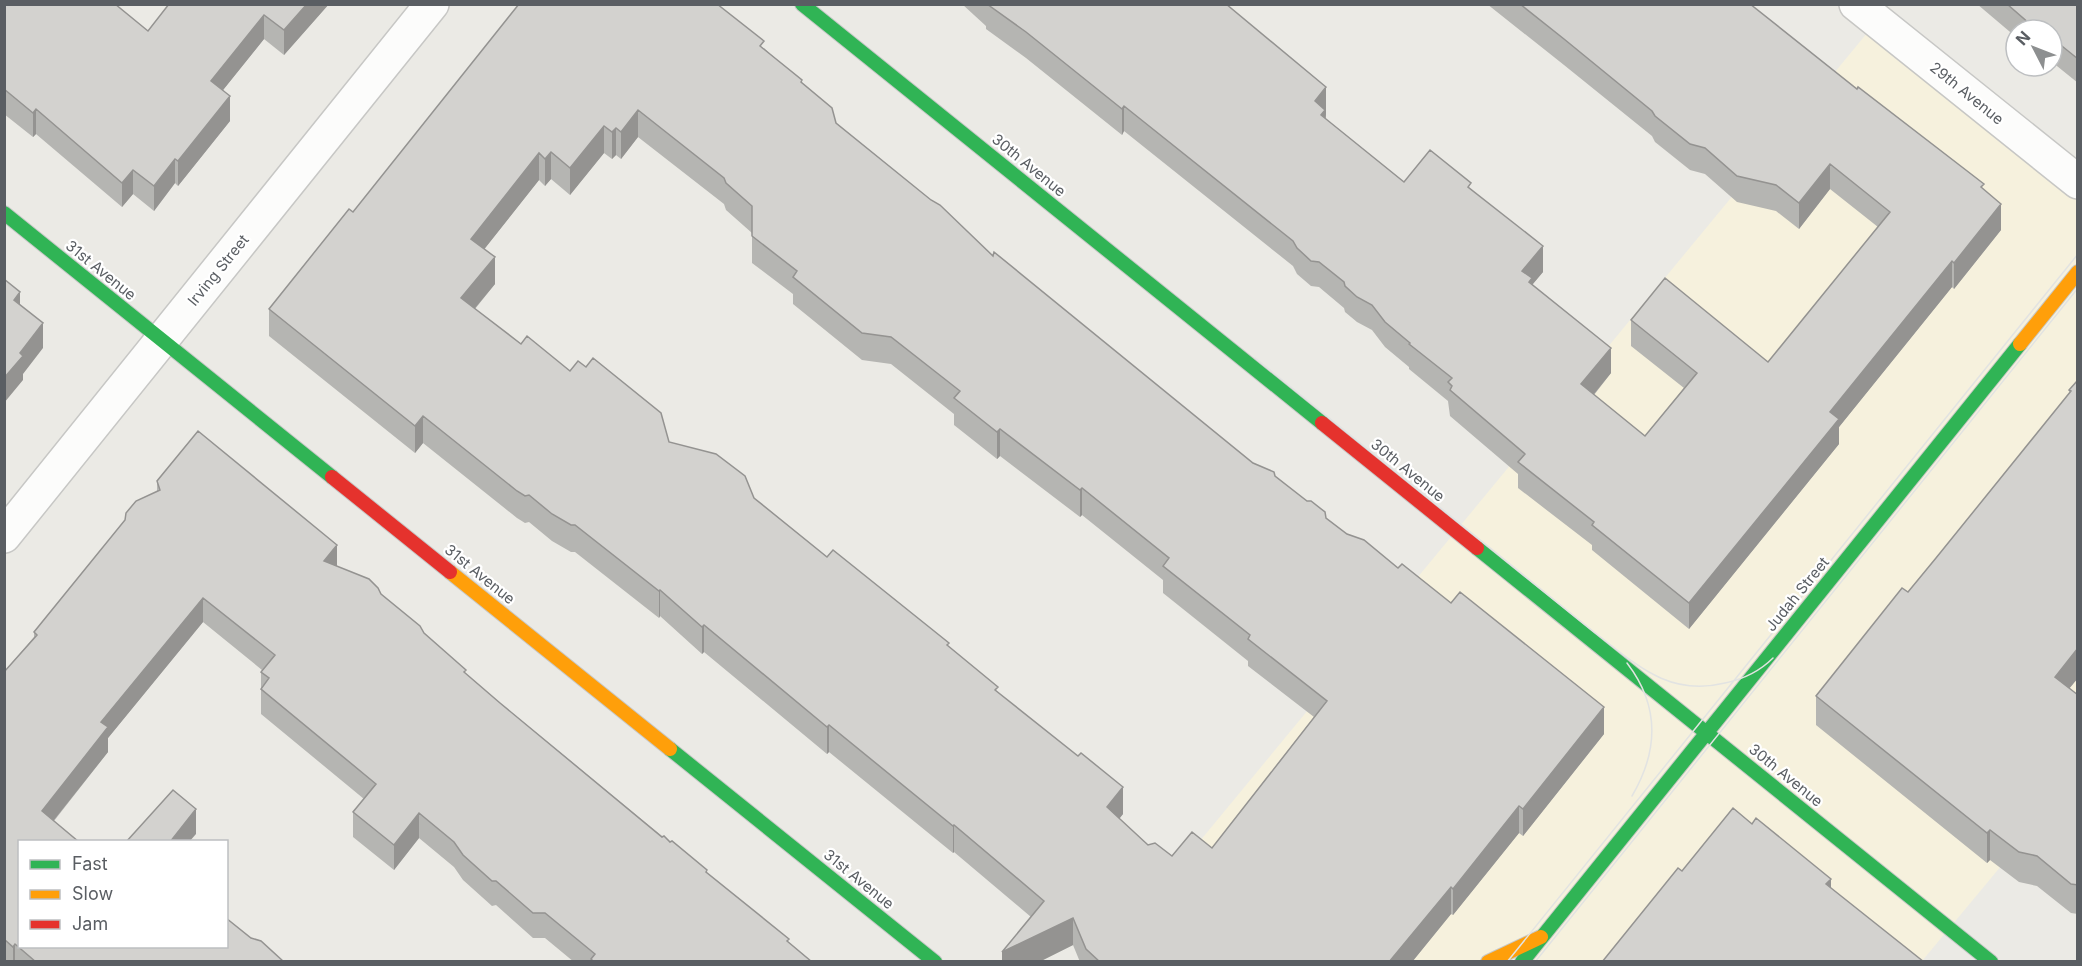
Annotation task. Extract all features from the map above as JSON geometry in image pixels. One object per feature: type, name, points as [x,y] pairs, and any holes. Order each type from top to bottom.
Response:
[{"type":"street","name":"Irving Street","points":[[4,536],[432,4]]},
{"type":"street","name":"30th Avenue","points":[[802,4],[1992,962]]},
{"type":"street","name":"29th Avenue","points":[[1856,4],[2078,182]]},
{"type":"street","name":"31st Avenue","points":[[4,213],[935,962]]},
{"type":"street","name":"Judah Street","points":[[1522,962],[2078,272]]},
{"type":"street","name":"Judah Street","points":[[1488,962],[1543,936]]},
{"type":"street","name":"Judah Street","points":[[1536,962],[1543,936]]},
{"type":"shaded area","points":[[1877,21],[2077,182],[2077,775],[1922,961],[1100,962]]},
{"type":"building","points":[[4,4],[115,4],[148,31],[169,4],[307,4],[284,30],[264,15],[211,81],[230,96],[178,161],[175,159],[154,186],[133,170],[122,183],[36,109],[33,113],[4,89]]},
{"type":"building","points":[[519,4],[717,4],[764,41],[760,46],[832,108],[836,123],[940,205],[993,256],[994,252],[1253,463],[1274,472],[1275,476],[1325,512],[1326,518],[1347,534],[1364,540],[1398,568],[1402,564],[1451,603],[1460,592],[1604,707],[1523,809],[1519,806],[1453,889],[1451,887],[1389,962],[1100,962],[1086,949],[1073,918],[1002,952],[1044,901],[954,825],[829,725],[827,727],[704,625],[702,627],[660,590],[575,525],[552,514],[529,495],[525,496],[517,491],[423,416],[415,426],[269,309],[349,209],[353,212]],"holes":[[[638,110],[724,178],[726,183],[752,206],[752,236],[797,271],[793,277],[862,333],[891,337],[960,391],[954,398],[997,432],[1000,429],[1080,490],[1082,488],[1169,558],[1163,566],[1250,635],[1248,639],[1327,701],[1212,848],[1192,832],[1172,856],[1155,843],[1148,845],[1107,807],[1123,787],[1081,753],[1078,756],[995,690],[998,687],[947,645],[949,643],[833,550],[827,557],[754,498],[745,476],[716,454],[669,442],[661,413],[593,358],[586,367],[578,361],[570,371],[527,336],[521,344],[461,298],[495,257],[471,239],[539,153],[545,159],[551,152],[570,168],[604,126],[612,132],[616,128],[621,132]]]},
{"type":"building","points":[[987,4],[1226,4],[1326,87],[1315,101],[1325,110],[1321,115],[1404,182],[1430,150],[1471,183],[1468,187],[1543,246],[1522,271],[1532,278],[1529,282],[1611,348],[1581,384],[1645,436],[1697,373],[1631,320],[1665,278],[1768,362],[1890,212],[1830,164],[1799,203],[1776,185],[1737,176],[1705,148],[1690,144],[1520,4],[1750,4],[1857,89],[1858,87],[1984,184],[1981,187],[2001,204],[1830,412],[1839,419],[1689,603],[1592,525],[1594,522],[1518,462],[1525,454],[1450,390],[1452,386],[1448,382],[1452,378],[1409,344],[1385,322],[1372,305],[1357,297],[1345,286],[1344,282],[1319,262],[1311,261],[1293,241],[1124,106],[1122,109],[1026,32]]},
{"type":"building","points":[[2007,4],[2078,4],[2078,59],[2064,48],[2064,18],[2023,18]]},
{"type":"building","points":[[4,279],[20,292],[14,300],[43,323],[20,353],[23,356],[4,378]]},
{"type":"building","points":[[2078,380],[2078,648],[2055,677],[2078,695],[2078,885],[2071,884],[2037,856],[2019,852],[1990,830],[1987,833],[1816,696],[1902,588],[1908,592]]},
{"type":"building","points":[[198,431],[337,545],[324,561],[369,579],[381,594],[420,626],[424,633],[466,670],[464,672],[662,837],[672,841],[707,870],[706,872],[789,939],[787,941],[812,962],[594,962],[591,959],[595,954],[545,913],[533,913],[496,881],[492,881],[463,855],[454,842],[419,813],[394,845],[353,812],[376,784],[261,689],[269,678],[261,672],[275,655],[203,598],[101,722],[108,727],[42,811],[77,840],[18,840],[18,947],[15,944],[13,947],[4,939],[4,672],[37,635],[34,632],[125,520],[126,513],[136,501],[160,490],[157,481]]},
{"type":"building","points":[[173,790],[196,809],[172,840],[128,840]]},
{"type":"building","points":[[1733,808],[1752,824],[1756,818],[1831,879],[1826,884],[1924,962],[1602,962],[1678,868],[1682,871]]},
{"type":"building","points":[[228,920],[251,938],[261,941],[284,962],[36,962],[20,948],[228,948]]},
{"type":"tram line","points":[[1507,962],[2078,254]]},
{"type":"tram line","points":[[1535,962],[2078,288]]},
{"type":"tram line","points":[[1255,358],[1594,632],[1654,675],[1686,685],[1705,686],[1745,677],[1773,658]]},
{"type":"tram line","points":[[1627,663],[1646,695],[1652,728],[1647,762],[1632,796]]},
{"type":"traffic: fast","points":[[802,4],[1322,423]]},
{"type":"traffic: fast","points":[[4,213],[332,477]]},
{"type":"traffic: fast","points":[[1522,962],[2020,344]]},
{"type":"traffic: fast","points":[[1477,548],[1991,962]]},
{"type":"traffic: fast","points":[[670,749],[935,962]]},
{"type":"traffic: slow","points":[[2020,344],[2078,272]]},
{"type":"traffic: slow","points":[[450,572],[670,749]]},
{"type":"traffic: slow","points":[[1488,962],[1541,937]]},
{"type":"traffic: jam","points":[[1322,423],[1477,548]]},
{"type":"traffic: jam","points":[[332,477],[450,572]]}]
